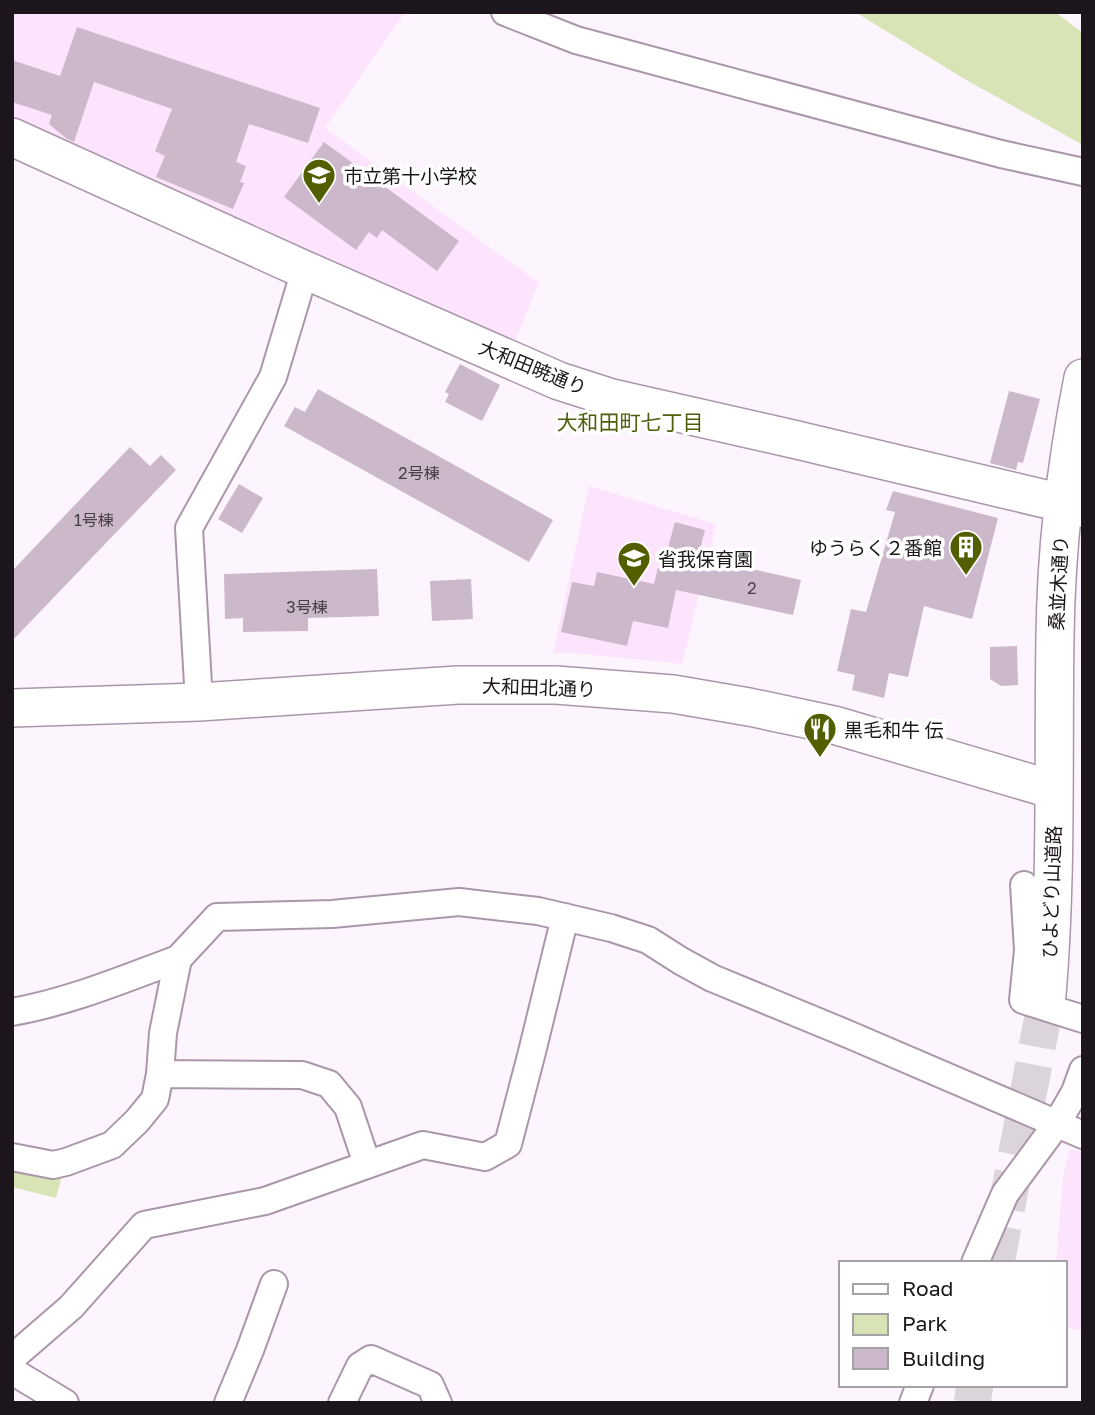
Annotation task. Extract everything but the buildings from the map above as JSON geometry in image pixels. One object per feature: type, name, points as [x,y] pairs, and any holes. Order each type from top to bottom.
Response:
[{"type":"street","points":[[505,12],[589,43],[1001,154],[1083,172]]},
{"type":"street","name":"大和田暁通り","points":[[12,137],[305,270],[559,380],[612,398],[1073,505]]},
{"type":"street","points":[[199,702],[190,528],[273,377],[305,270]]},
{"type":"street","name":"桑並木通り","points":[[1054,790],[1055,635],[1073,505],[1083,378]]},
{"type":"street","name":"大和田北通り","points":[[12,708],[199,702],[458,685],[556,685],[673,694],[834,725],[1054,790]]},
{"type":"street","name":"ひよどり山道路","points":[[1046,995],[1050,952],[1054,790]]},
{"type":"street","points":[[1024,885],[1028,950],[1023,1000],[1083,1019]]},
{"type":"street","points":[[12,1012],[80,994],[178,960],[217,917],[332,914],[459,902],[538,911],[611,928],[648,940],[712,978],[1083,1135]]},
{"type":"street","points":[[12,1359],[71,1307],[144,1225],[265,1201],[423,1146],[485,1157],[508,1144],[565,917]]},
{"type":"street","points":[[12,1157],[53,1166],[112,1145],[137,1121],[155,1099],[163,1033],[178,960]]},
{"type":"street","points":[[976,1261],[1005,1194],[1056,1125],[1083,1070]]},
{"type":"street","points":[[160,1074],[302,1075],[329,1084],[348,1107],[367,1164]]},
{"type":"street","points":[[228,1403],[274,1284]]},
{"type":"street","points":[[342,1403],[360,1366],[371,1359],[430,1385],[438,1403]]},
{"type":"street","points":[[12,1371],[65,1403]]},
{"type":"shaded area","name":"市立第十小学校","points":[[12,12],[405,12],[325,128],[539,283],[515,341],[12,121]]},
{"type":"shaded area","name":"省我保育園","points":[[589,486],[716,524],[682,664],[553,653]]},
{"type":"shaded area","points":[[1070,1149],[1083,1152],[1083,1331],[1067,1327],[1067,1261],[1056,1261],[1063,1177]]},
{"type":"green space","points":[[855,12],[1055,12],[1083,33],[1083,145],[968,81]]},
{"type":"green space","points":[[12,1157],[66,1162],[56,1198],[12,1187]]},
{"type":"tunnel","points":[[996,1261],[1047,995]]},
{"type":"tunnel","points":[[972,1403],[975,1387]]},
{"type":"place","name":"市立第十小学校","points":[[319,205]]},
{"type":"place","name":"ゆうらく２番館","points":[[966,577]]},
{"type":"place","name":"省我保育園","points":[[634,588]]},
{"type":"place","name":"黒毛和牛 伝","points":[[820,759]]},
{"type":"district","name":"大和田町七丁目","points":[[630,422]]}]
